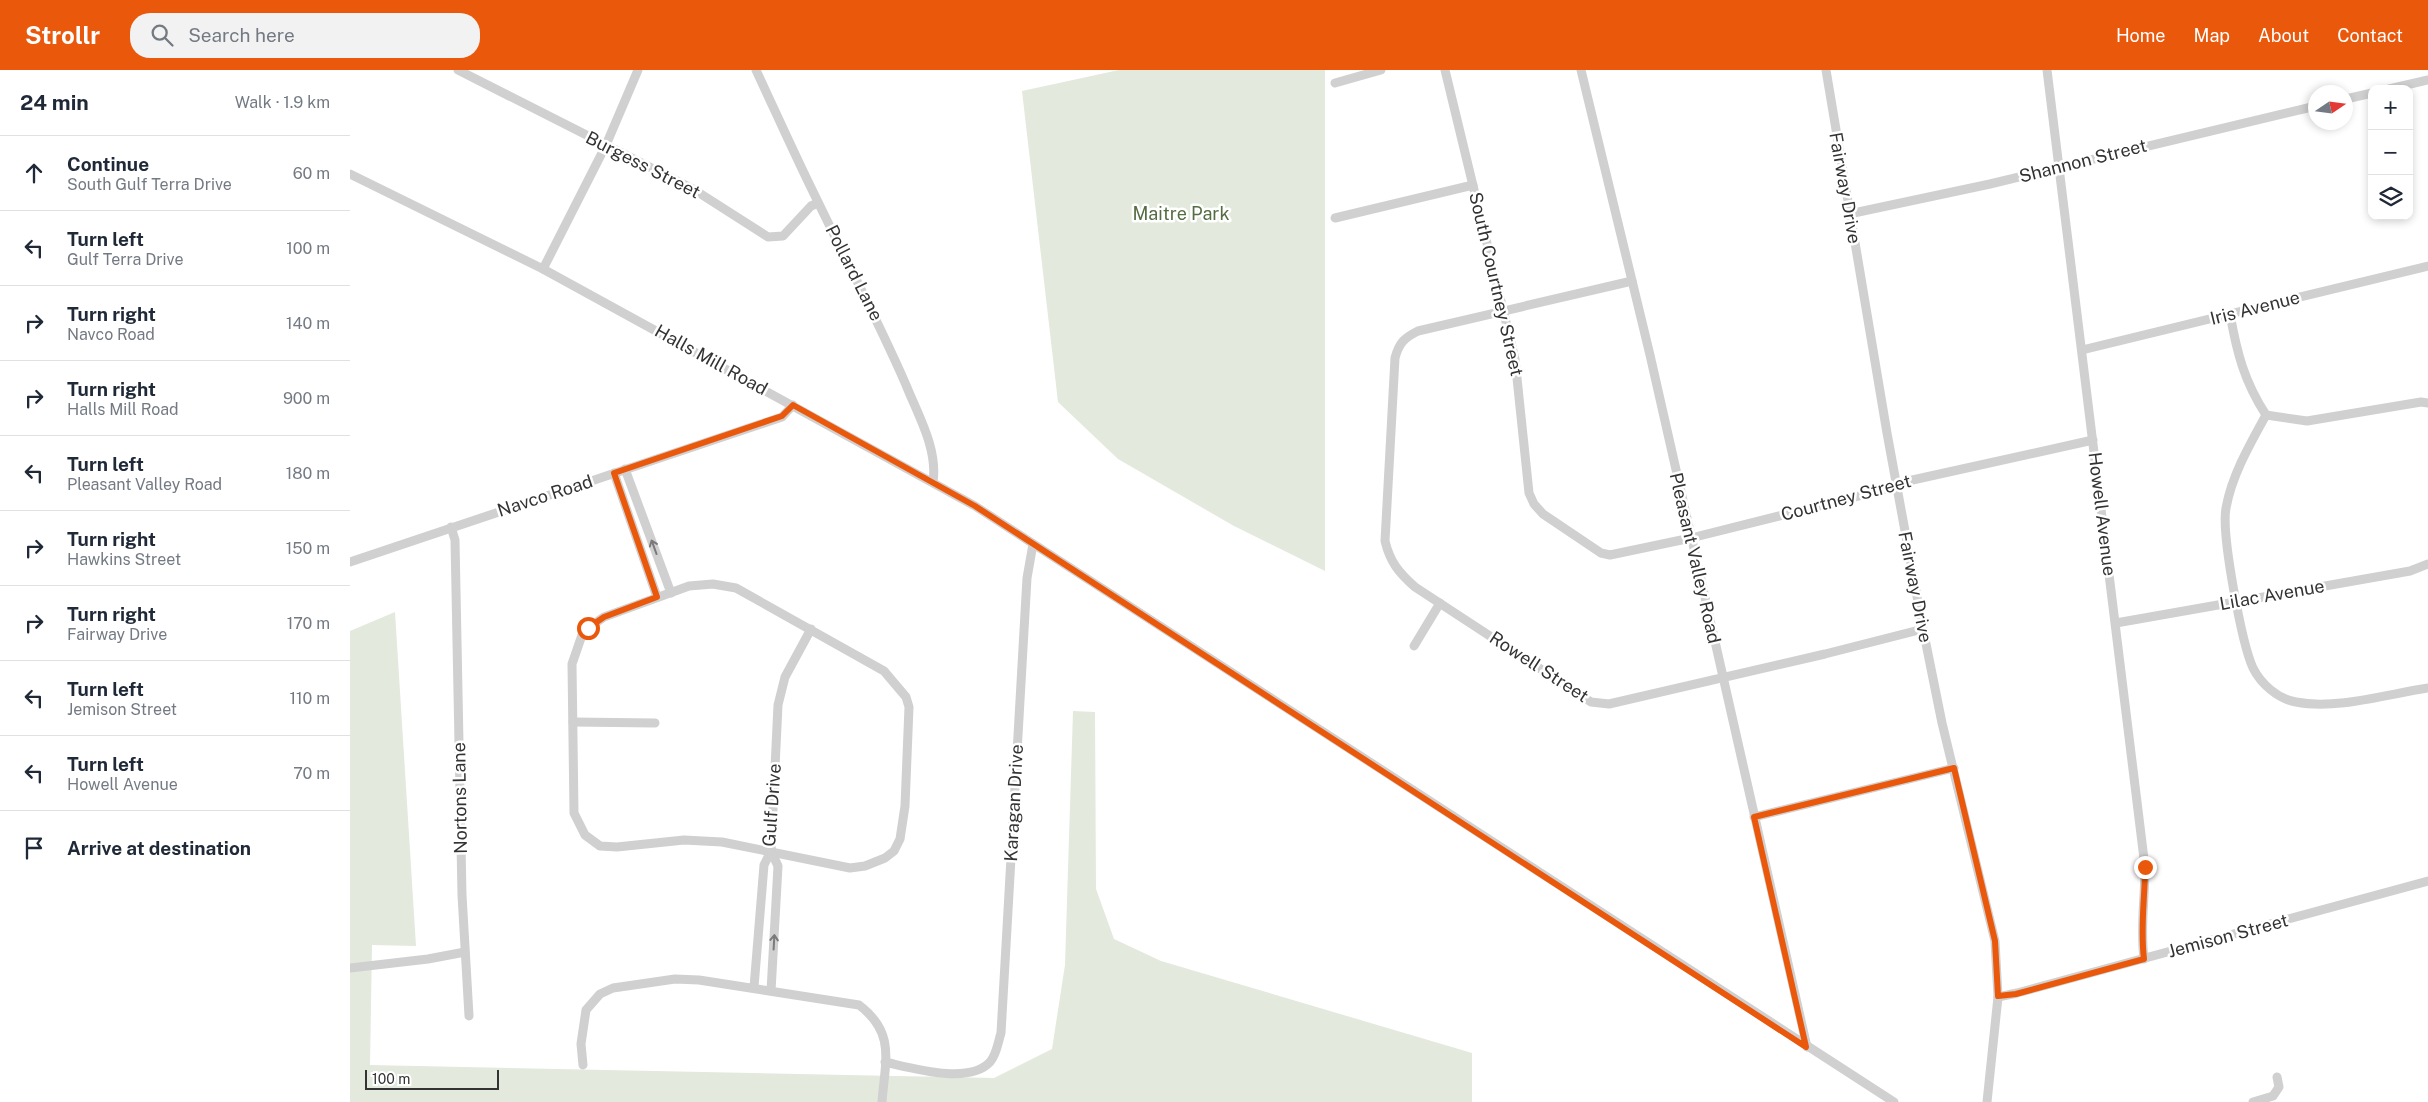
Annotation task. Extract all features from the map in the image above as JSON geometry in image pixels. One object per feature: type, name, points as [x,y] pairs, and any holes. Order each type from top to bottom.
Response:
[{"type":"street","name":"Burgess Street","points":[[458,70],[693,189],[768,237],[783,236],[811,206],[818,203]]},
{"type":"street","points":[[543,269],[606,145],[638,70]]},
{"type":"street","name":"Pollard Lane","points":[[756,70],[818,203],[878,320],[919,416],[935,466],[933,482]]},
{"type":"street","points":[[1335,82],[1381,70]]},
{"type":"street","name":"South Courtney Street","points":[[1446,70],[1515,359],[1527,481],[1534,504],[1543,514],[1601,553],[1622,554],[1691,538]]},
{"type":"street","name":"Pleasant Valley Road","points":[[1581,70],[1632,281],[1806,1047]]},
{"type":"street","name":"Fairway Drive","points":[[1826,70],[1849,214],[1923,629],[1995,941],[1998,996],[1987,1102]]},
{"type":"street","name":"Howell Avenue","points":[[2047,70],[2145,867],[2145,898],[2141,935],[2144,959]]},
{"type":"street","points":[[2406,85],[2428,80]]},
{"type":"street","points":[[2353,97],[2368,94]]},
{"type":"street","name":"Shannon Street","points":[[1849,214],[2059,167],[2308,108]]},
{"type":"street","name":"Halls Mill Road","points":[[350,174],[543,269],[933,482],[1033,544],[1806,1047],[1894,1102]]},
{"type":"street","points":[[1335,218],[1473,184]]},
{"type":"street","name":"Iris Avenue","points":[[2082,350],[2428,266]]},
{"type":"street","name":"Rowell Street","points":[[1632,281],[1503,310],[1418,332],[1405,338],[1398,346],[1395,358],[1386,507],[1387,547],[1399,572],[1415,587],[1591,702],[1609,704],[1923,629]]},
{"type":"street","points":[[2230,314],[2238,358],[2251,391],[2266,414],[2307,421],[2421,402],[2428,403]]},
{"type":"street","name":"Navco Road","points":[[350,562],[782,416],[793,405]]},
{"type":"street","points":[[2266,414],[2247,450],[2230,490],[2225,510],[2225,531],[2237,601],[2246,648],[2254,669],[2266,686],[2276,694],[2296,702],[2332,704],[2428,688]]},
{"type":"street","name":"Courtney Street","points":[[1691,538],[1897,485],[2093,440]]},
{"type":"street","points":[[625,469],[670,593]]},
{"type":"street","points":[[614,473],[657,597]]},
{"type":"street","name":"Nortons Lane","points":[[451,527],[455,540],[462,895],[469,1016]]},
{"type":"street","name":"Karagan Drive","points":[[885,1062],[934,1072],[964,1074],[983,1068],[991,1061],[997,1051],[1001,1033],[1027,578],[1033,544]]},
{"type":"street","name":"Lilac Avenue","points":[[2116,623],[2410,571],[2428,564]]},
{"type":"street","points":[[701,584],[731,587],[810,629],[884,672],[892,680],[906,697],[908,706],[905,806],[900,839],[894,851],[885,858],[869,865],[850,868],[722,842],[684,840],[617,847],[600,846],[590,841],[578,824],[574,812],[572,664],[578,644],[588,628],[604,617],[670,593],[701,584]]},
{"type":"street","points":[[1414,646],[1440,603]]},
{"type":"street","name":"Gulf Drive","points":[[754,988],[764,865],[771,851],[778,705],[785,677],[810,629]]},
{"type":"street","points":[[573,722],[655,722]]},
{"type":"street","points":[[1754,817],[1954,768]]},
{"type":"street","points":[[771,851],[778,866],[771,991]]},
{"type":"street","name":"Jemison Street","points":[[1998,996],[2016,994],[2428,881]]},
{"type":"street","points":[[760,915],[775,916]]},
{"type":"street","points":[[350,968],[428,959],[465,952]]},
{"type":"street","points":[[583,1065],[582,1023],[586,1010],[594,1000],[612,988],[675,979],[754,988],[859,1005],[878,1021],[884,1034],[885,1062],[882,1102]]},
{"type":"street","points":[[2253,1102],[2273,1096],[2279,1087],[2277,1076]]},
{"type":"green space","name":"Maitre Park","points":[[1119,70],[1325,70],[1325,571],[1234,526],[1118,459],[1058,402],[1022,91]]},
{"type":"green space","points":[[395,612],[416,946],[372,945],[370,1065],[994,1078],[1052,1049],[1065,965],[1073,711],[1095,712],[1096,889],[1114,939],[1161,961],[1472,1053],[1472,1102],[350,1102],[350,631]]},
{"type":"route","points":[[588,628],[604,617],[657,597],[614,473],[782,416],[793,405],[975,506],[1806,1047],[1754,817],[1954,768],[1995,941],[1998,996],[2016,994],[2144,959],[2141,935],[2145,898],[2145,867]]}]
